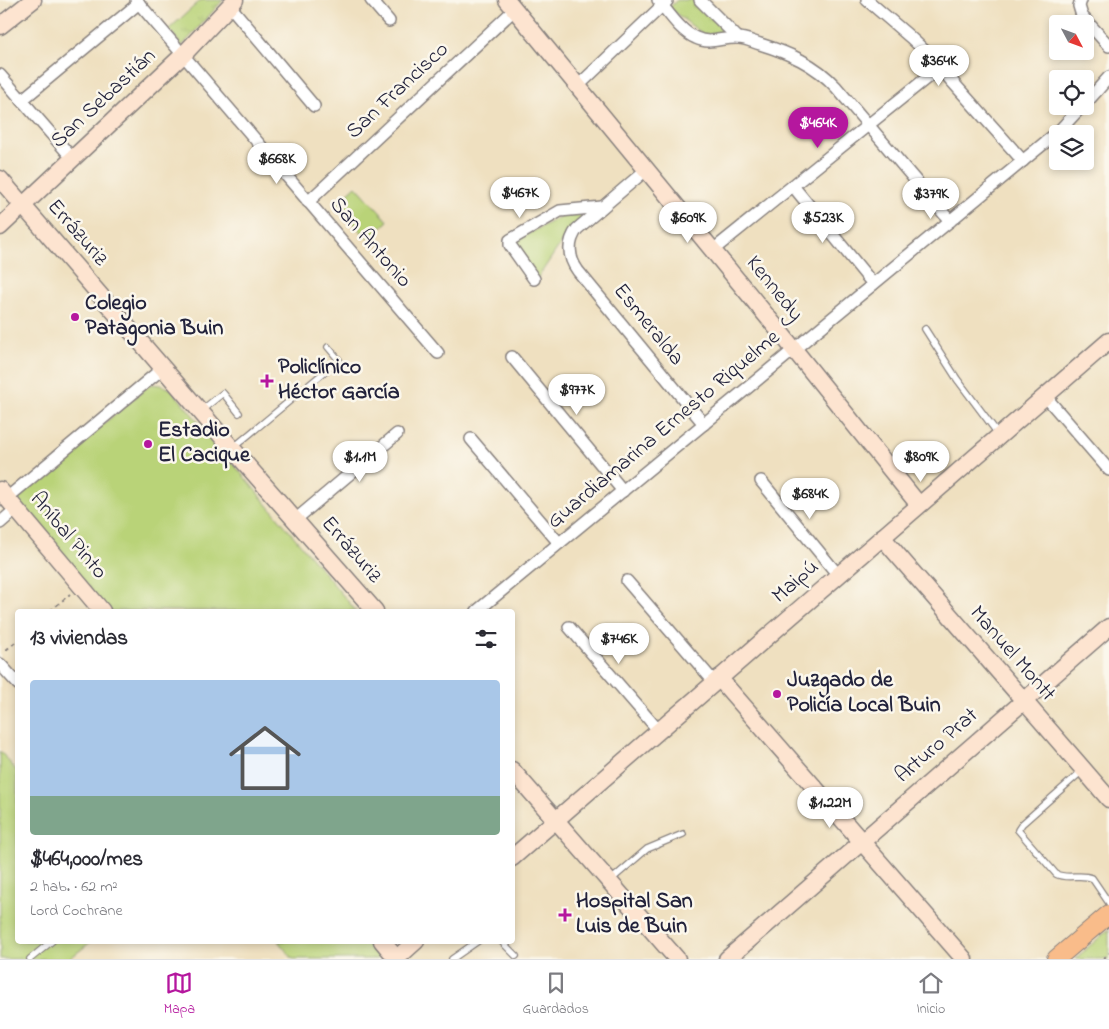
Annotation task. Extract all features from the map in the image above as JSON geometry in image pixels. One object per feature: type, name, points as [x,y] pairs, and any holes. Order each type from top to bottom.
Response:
[{"type":"main road","points":[[1056,959],[1109,914]]},
{"type":"street","points":[[0,26],[33,0]]},
{"type":"street","points":[[371,0],[389,21]]},
{"type":"street","points":[[700,0],[738,38]]},
{"type":"street","points":[[867,0],[910,37],[1023,161]]},
{"type":"street","points":[[1081,0],[1078,6],[1082,16],[1109,46]]},
{"type":"street","points":[[22,100],[137,2]]},
{"type":"street","name":"San Antonio","points":[[137,2],[438,353]]},
{"type":"street","points":[[578,86],[663,2],[684,31],[696,38],[709,42],[738,38],[772,48],[810,65],[828,79],[950,221]]},
{"type":"street","points":[[233,3],[314,106]]},
{"type":"street","name":"San Sebastián","points":[[0,227],[183,55],[233,3]]},
{"type":"street","name":"Kennedy","points":[[511,4],[714,250],[920,505]]},
{"type":"street","name":"San Francisco","points":[[308,202],[511,4]]},
{"type":"street","points":[[714,250],[939,68]]},
{"type":"street","points":[[0,75],[73,159]]},
{"type":"street","points":[[1094,94],[1109,78]]},
{"type":"street","name":"Guardiamarina Ernesto Riquelme","points":[[479,609],[1023,161],[1059,131],[1074,115]]},
{"type":"street","points":[[534,279],[510,245],[510,240],[560,211],[602,207],[647,169]]},
{"type":"street","name":"Errázuriz","points":[[0,178],[232,449],[373,609]]},
{"type":"street","points":[[793,186],[873,284]]},
{"type":"street","name":"Esmeralda","points":[[602,207],[577,228],[573,234],[570,247],[572,260],[578,271],[704,424]]},
{"type":"street","name":"Maipú","points":[[515,855],[1109,341]]},
{"type":"street","points":[[512,357],[623,491]]},
{"type":"street","points":[[0,523],[8,499],[163,368]]},
{"type":"street","points":[[1045,396],[1109,470]]},
{"type":"street","points":[[295,520],[397,434]]},
{"type":"street","points":[[470,439],[559,543]]},
{"type":"street","name":"Kennedy","points":[[890,470],[900,494],[902,520]]},
{"type":"street","points":[[761,481],[838,576]]},
{"type":"street","name":"Aníbal Pinto","points":[[8,499],[100,609]]},
{"type":"street","name":"Manuel Montt","points":[[882,537],[1109,799]]},
{"type":"street","points":[[627,581],[861,841],[964,959]]},
{"type":"street","points":[[569,627],[659,731]]},
{"type":"street","name":"Arturo Prat","points":[[727,959],[1109,627]]},
{"type":"street","points":[[0,664],[15,681]]},
{"type":"street","points":[[515,773],[677,959]]},
{"type":"street","points":[[384,944],[396,959],[413,944]]},
{"type":"lane","points":[[925,329],[957,379],[1000,436]]},
{"type":"lane","points":[[232,449],[339,360],[328,347]]},
{"type":"lane","points":[[200,411],[223,393],[239,413]]},
{"type":"lane","points":[[1084,770],[1022,824],[1018,830],[1056,874],[1062,877],[1081,875],[1092,878],[1109,903]]},
{"type":"lane","points":[[610,882],[647,849],[683,834]]},
{"type":"lane","points":[[30,959],[48,944]]},
{"type":"lane","points":[[452,959],[474,944]]},
{"type":"lane","points":[[504,944],[516,956]]},
{"type":"path","points":[[52,609],[72,592]]},
{"type":"path","points":[[6,650],[15,642]]},
{"type":"path","points":[[1103,959],[1109,953]]},
{"type":"path","points":[[1106,956],[1109,959]]},
{"type":"green space","points":[[201,0],[223,0],[182,46],[169,29]]},
{"type":"green space","points":[[677,0],[695,0],[727,33],[704,35],[669,8]]},
{"type":"green space","points":[[356,186],[388,221],[368,239],[336,204]]},
{"type":"green space","points":[[586,212],[569,231],[537,279],[512,243],[565,214]]},
{"type":"green space","name":"Estadio El Cacique","points":[[151,384],[161,385],[171,389],[354,609],[107,609],[14,499]]},
{"type":"green space","points":[[0,751],[15,769],[15,944],[88,944],[69,959],[0,959]]},
{"type":"green space","points":[[1109,929],[1109,959],[1075,959]]},
{"type":"green space","points":[[280,944],[368,944],[379,957],[377,959],[293,959]]},
{"type":"place","name":"Colegio Patagonia Buin","points":[[75,317]]},
{"type":"place","name":"Policlínico Héctor García","points":[[267,381]]},
{"type":"place","name":"Estadio El Cacique","points":[[148,444]]},
{"type":"place","name":"Juzgado de Policía Local Buin","points":[[777,694]]},
{"type":"place","name":"Hospital San Luis de Buin","points":[[565,915]]}]
